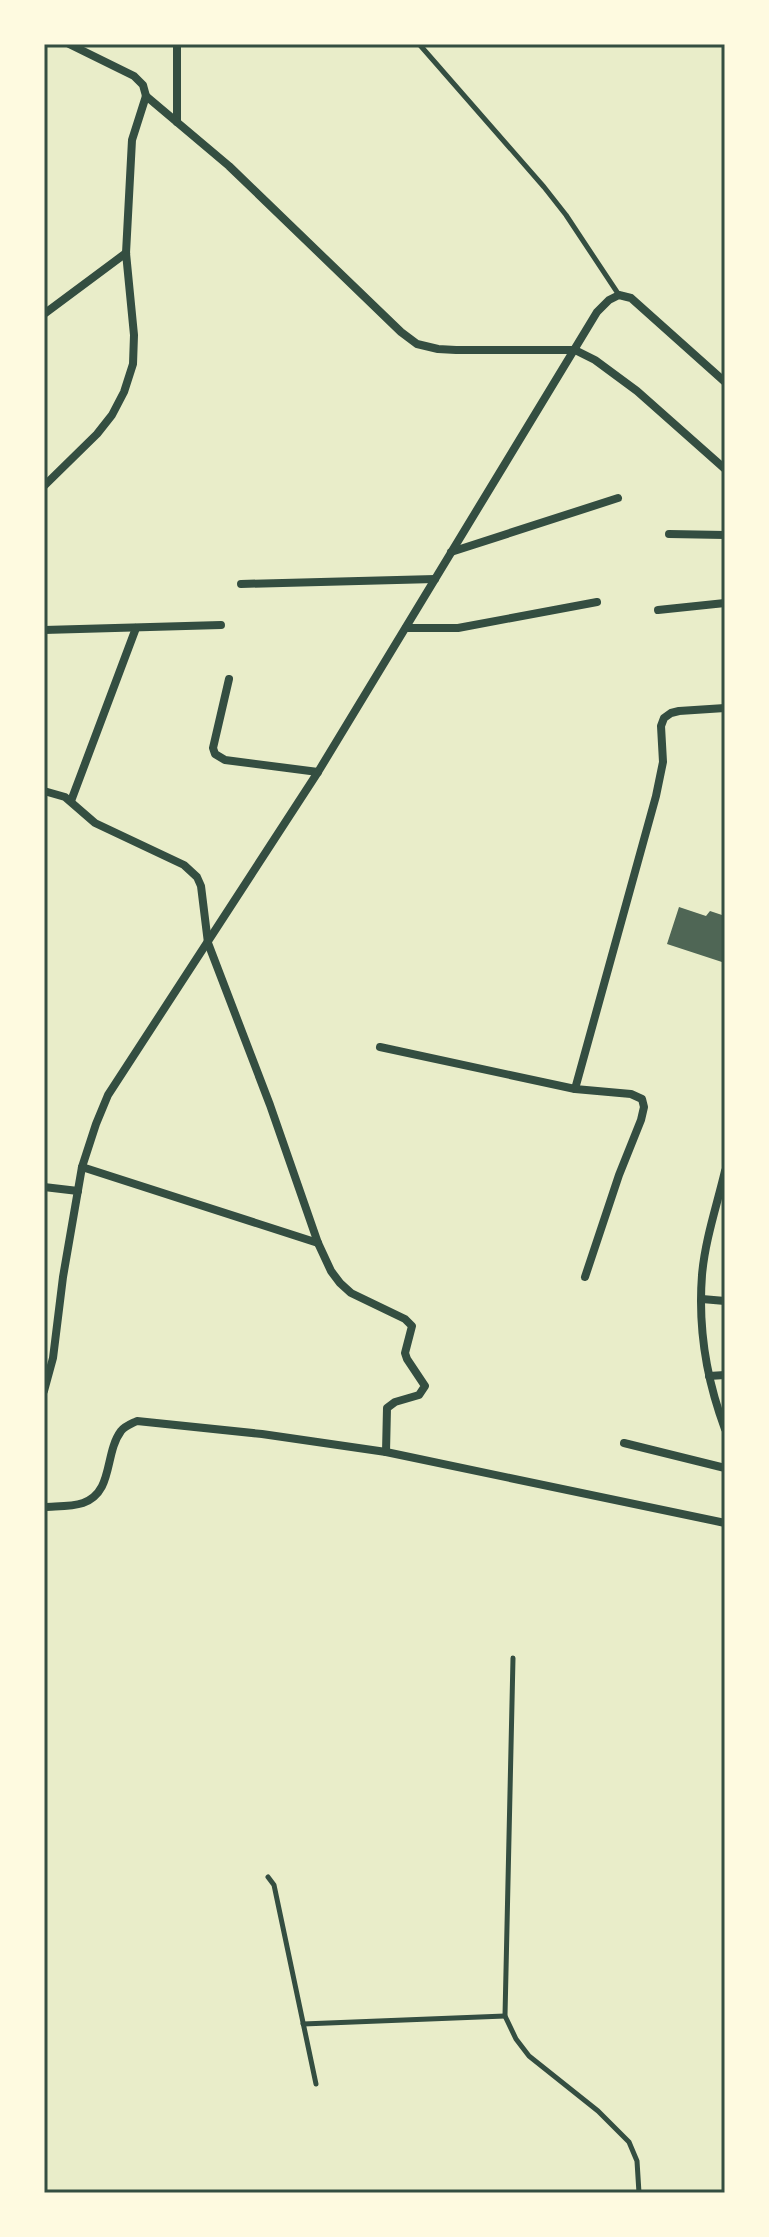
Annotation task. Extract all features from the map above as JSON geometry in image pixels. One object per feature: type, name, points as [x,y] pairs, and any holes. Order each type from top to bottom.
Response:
[{"type":"street","points":[[44,486],[112,415],[133,364],[134,335],[126,253],[132,140],[146,96],[143,85],[134,76],[69,44]]},
{"type":"street","points":[[177,44],[177,122]]},
{"type":"street","points":[[146,96],[229,166],[384,317],[417,344],[456,350],[575,350],[595,360],[637,391],[725,469]]},
{"type":"street","points":[[44,314],[126,253]]},
{"type":"street","points":[[44,1391],[53,1358],[82,1167],[108,1095],[318,772],[597,312],[619,295],[631,298],[725,382]]},
{"type":"street","points":[[450,552],[618,498]]},
{"type":"street","points":[[669,534],[725,535]]},
{"type":"street","points":[[241,584],[435,579]]},
{"type":"street","points":[[406,628],[458,628],[597,602]]},
{"type":"street","points":[[658,610],[725,603]]},
{"type":"street","points":[[44,630],[221,625]]},
{"type":"street","points":[[71,801],[136,628]]},
{"type":"street","points":[[229,679],[213,748],[215,754],[225,760],[318,772]]},
{"type":"street","points":[[575,1089],[656,796],[663,762],[661,726],[664,718],[679,711],[725,708]]},
{"type":"street","points":[[44,791],[59,794],[95,823],[191,870],[197,877],[201,886],[208,943],[331,1271],[340,1283],[358,1297],[405,1319],[412,1326],[405,1353],[425,1386],[419,1395],[395,1402],[387,1408],[386,1452]]},
{"type":"street","points":[[380,1047],[575,1089],[631,1094],[642,1099],[641,1120],[585,1277]]},
{"type":"street","points":[[82,1167],[318,1243]]},
{"type":"street","points":[[725,1171],[702,1276],[704,1340],[709,1376],[725,1429]]},
{"type":"street","points":[[44,1187],[78,1191]]},
{"type":"street","points":[[702,1299],[725,1301]]},
{"type":"street","points":[[709,1376],[725,1375]]},
{"type":"street","points":[[44,1507],[81,1504],[93,1498],[104,1486],[114,1444],[123,1428],[137,1421],[262,1434],[386,1452],[725,1523]]},
{"type":"street","points":[[624,1443],[725,1468]]},
{"type":"lane","points":[[419,44],[544,187],[619,295]]},
{"type":"lane","points":[[513,1658],[505,2016],[516,2039],[529,2056],[598,2111],[629,2142],[637,2161],[639,2193]]},
{"type":"lane","points":[[268,1877],[274,1885],[316,2084]]},
{"type":"lane","points":[[303,2024],[505,2016]]},
{"type":"building","points":[[679,907],[706,916],[710,911],[725,916],[725,963],[667,944]]}]
